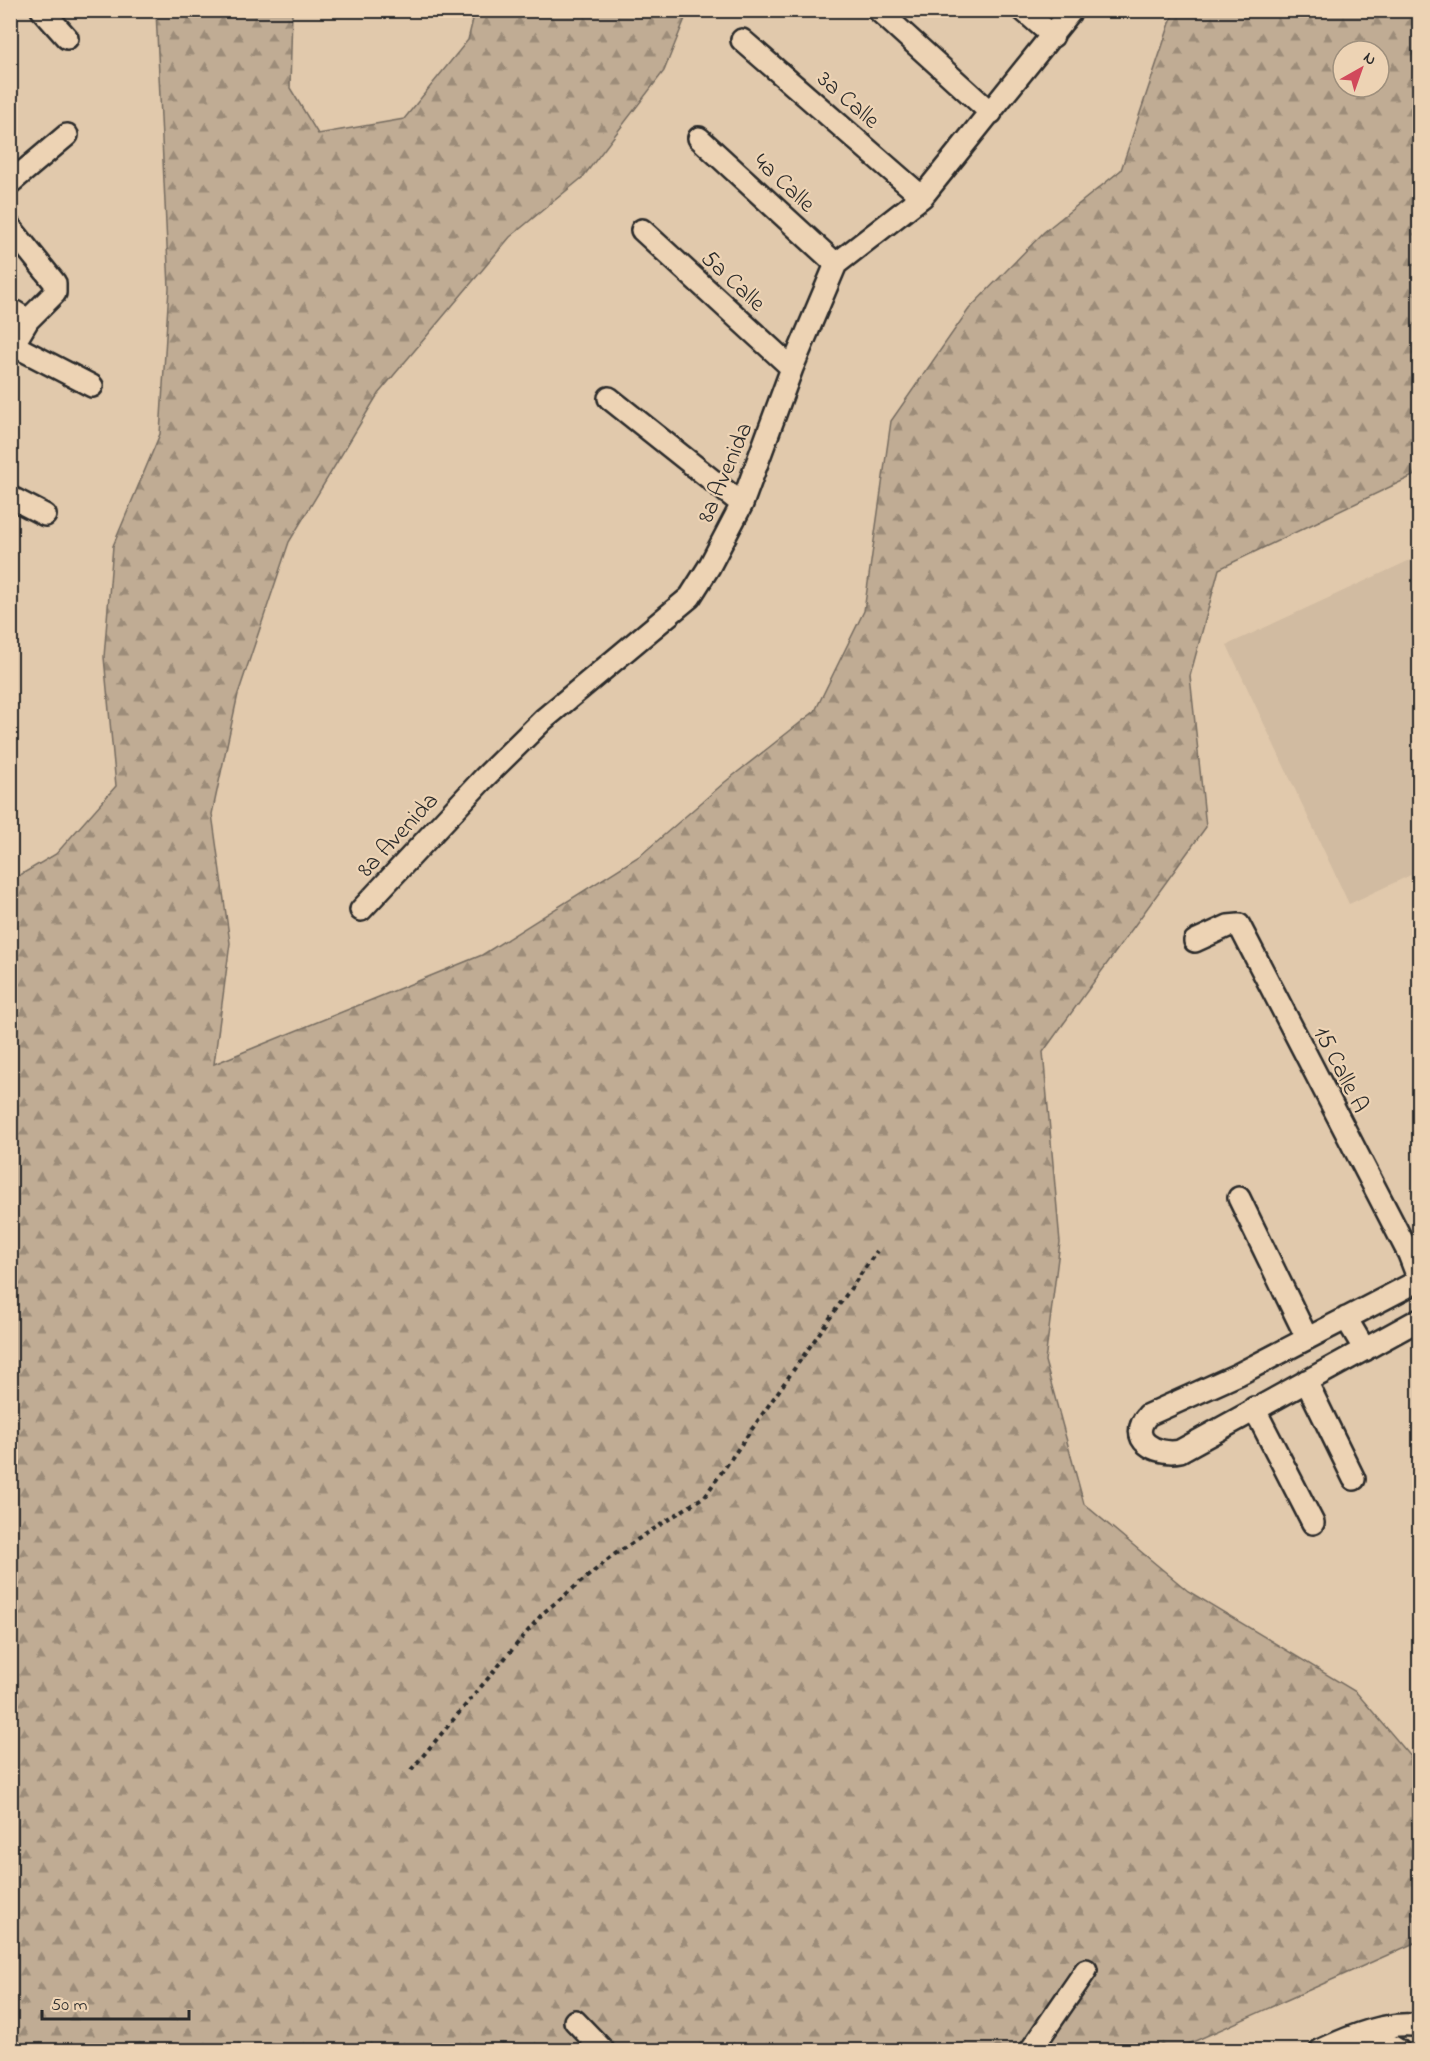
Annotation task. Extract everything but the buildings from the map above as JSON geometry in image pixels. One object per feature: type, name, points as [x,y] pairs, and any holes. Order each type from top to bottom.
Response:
[{"type":"street","points":[[42,10],[67,38]]},
{"type":"street","points":[[878,10],[991,113]]},
{"type":"street","points":[[1023,10],[1053,36]]},
{"type":"street","name":"8a Avenida","points":[[361,910],[484,778],[544,719],[690,597],[709,567],[742,504],[792,368],[836,264],[922,197],[1072,10]]},
{"type":"street","name":"3a Calle","points":[[742,40],[922,197]]},
{"type":"street","points":[[10,183],[67,135]]},
{"type":"street","name":"4a Calle","points":[[699,138],[836,264]]},
{"type":"street","points":[[10,227],[51,274],[55,283],[55,293],[19,315],[12,347],[92,386]]},
{"type":"street","name":"5a Calle","points":[[642,230],[792,368]]},
{"type":"street","points":[[609,398],[742,504]]},
{"type":"street","points":[[10,497],[45,515]]},
{"type":"street","name":"15 Calle A","points":[[1195,941],[1228,926],[1239,925],[1404,1244],[1419,1280]]},
{"type":"street","points":[[1239,1198],[1307,1338]]},
{"type":"street","points":[[1419,1280],[1239,1374],[1148,1415],[1141,1422],[1139,1430],[1148,1445],[1158,1452],[1180,1451],[1254,1408],[1419,1319]]},
{"type":"street","points":[[1346,1318],[1365,1350]]},
{"type":"street","points":[[1306,1381],[1354,1479]]},
{"type":"street","points":[[1254,1408],[1312,1523]]},
{"type":"street","points":[[1031,2050],[1086,1970]]},
{"type":"street","points":[[575,2021],[603,2050]]},
{"type":"street","points":[[1321,2050],[1405,2023],[1419,2026]]},
{"type":"street","points":[[1369,2033],[1398,2050]]},
{"type":"path","points":[[411,1770],[543,1613],[615,1554],[705,1496],[877,1251]]},
{"type":"path","points":[[417,2050],[442,2046],[468,2050]]},
{"type":"shaded area","points":[[1419,556],[1419,871],[1349,904],[1227,645]]},
{"type":"green space","points":[[156,11],[292,11],[290,88],[318,134],[404,119],[468,40],[475,11],[688,11],[664,71],[583,177],[510,237],[378,394],[289,542],[238,694],[212,814],[230,943],[214,1064],[482,955],[641,855],[725,782],[815,711],[864,611],[891,421],[969,309],[1044,232],[1121,170],[1174,11],[1419,11],[1419,473],[1219,569],[1190,676],[1206,827],[1043,1052],[1060,1242],[1045,1361],[1084,1504],[1188,1591],[1356,1692],[1419,1766],[1419,1941],[1175,2050],[11,2050],[10,881],[56,854],[116,786],[104,657],[113,546],[160,434],[169,288]]}]
